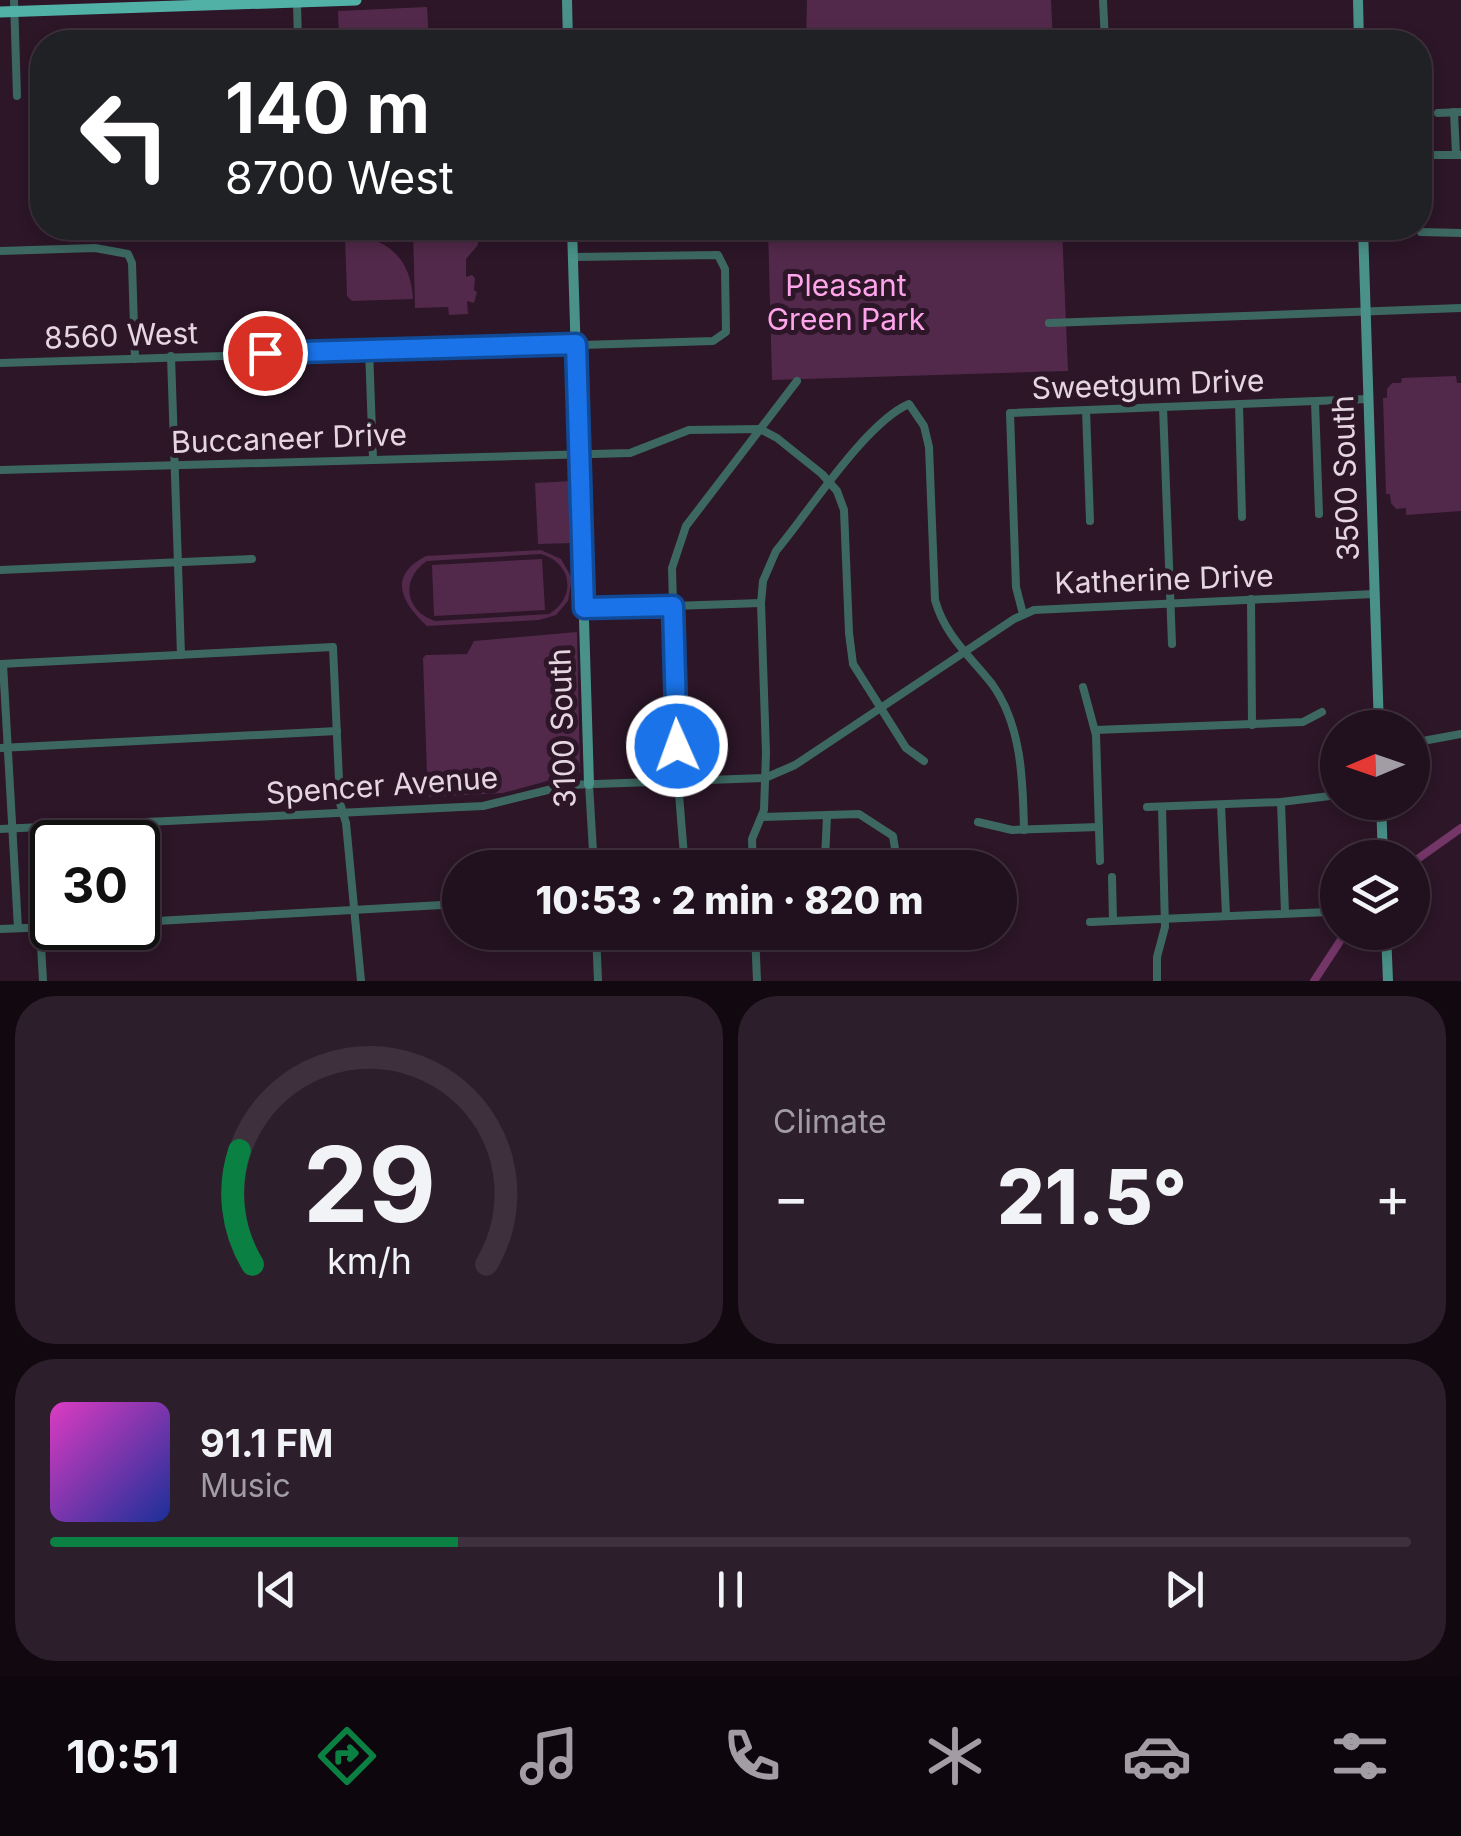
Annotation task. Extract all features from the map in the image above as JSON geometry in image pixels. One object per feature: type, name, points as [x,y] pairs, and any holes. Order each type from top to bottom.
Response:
[{"type":"main road","points":[[0,12],[14,6],[356,0]]},
{"type":"street","points":[[567,0],[568,30]]},
{"type":"street","points":[[1103,0],[1104,30]]},
{"type":"street","points":[[1358,0],[1359,30]]},
{"type":"street","points":[[296,2],[297,30]]},
{"type":"street","points":[[14,6],[17,96]]},
{"type":"street","points":[[1432,155],[1458,155],[1457,112],[1438,112]]},
{"type":"street","points":[[1432,232],[1461,233]]},
{"type":"street","name":"3100 South","points":[[573,240],[593,850]]},
{"type":"street","name":"3500 South","points":[[1363,240],[1377,710]]},
{"type":"street","points":[[0,252],[114,249],[128,254],[132,263],[135,359]]},
{"type":"street","name":"8560 West","points":[[0,363],[713,340],[727,330],[724,262],[720,257],[574,257]]},
{"type":"street","points":[[1049,323],[1461,308]]},
{"type":"street","points":[[369,349],[373,459]]},
{"type":"street","points":[[171,356],[181,655]]},
{"type":"street","points":[[684,850],[672,568],[679,539],[798,382]]},
{"type":"street","name":"Sweetgum Drive","points":[[1023,614],[1016,592],[1010,413],[1368,400]]},
{"type":"street","points":[[1315,402],[1320,514]]},
{"type":"street","points":[[752,850],[752,840],[763,817],[765,778],[763,581],[771,560],[870,434],[909,404],[924,426],[929,446],[935,600],[945,626],[963,653],[999,696],[1017,746],[1024,830]]},
{"type":"street","points":[[1238,404],[1242,517]]},
{"type":"street","points":[[1164,407],[1172,644]]},
{"type":"street","points":[[1086,410],[1090,521]]},
{"type":"street","points":[[760,429],[777,438],[831,484],[844,510],[850,652],[857,673],[906,748],[924,761]]},
{"type":"street","name":"Buccaneer Drive","points":[[0,470],[630,453],[688,430],[760,429]]},
{"type":"street","points":[[0,570],[252,560]]},
{"type":"street","name":"Katherine Drive","points":[[765,778],[795,765],[1023,614],[1048,607],[1374,594]]},
{"type":"street","points":[[1250,599],[1252,724]]},
{"type":"street","points":[[584,608],[761,603]]},
{"type":"street","points":[[18,928],[4,747],[2,664],[333,647],[343,812],[361,981]]},
{"type":"street","points":[[1083,687],[1095,730],[1100,861]]},
{"type":"street","points":[[1095,730],[1304,722],[1320,713]]},
{"type":"street","points":[[4,747],[337,731]]},
{"type":"street","points":[[1430,740],[1461,734]]},
{"type":"street","name":"Spencer Avenue","points":[[0,829],[483,806],[551,788],[590,784],[765,778]]},
{"type":"street","points":[[1147,808],[1320,797]]},
{"type":"street","points":[[1281,802],[1286,914]]},
{"type":"street","points":[[1221,805],[1226,916]]},
{"type":"street","points":[[1157,981],[1156,957],[1164,918],[1162,807]]},
{"type":"street","points":[[763,817],[858,814],[890,832],[897,850]]},
{"type":"street","points":[[826,850],[827,815]]},
{"type":"street","points":[[978,822],[1000,829],[1024,830],[1099,827]]},
{"type":"street","points":[[1112,876],[1113,921]]},
{"type":"street","points":[[160,921],[442,905]]},
{"type":"street","points":[[1090,922],[1320,912]]},
{"type":"street","points":[[0,929],[30,927]]},
{"type":"street","points":[[41,950],[43,981]]},
{"type":"street","points":[[597,950],[598,981]]},
{"type":"street","points":[[755,950],[756,979]]},
{"type":"street","points":[[1387,950],[1388,981]]},
{"type":"green space","points":[[807,0],[1051,0],[1052,30],[806,30]]},
{"type":"green space","points":[[427,7],[428,30],[339,30],[338,11]]},
{"type":"green space","points":[[345,240],[373,240],[401,261],[413,299],[352,301],[347,296]]},
{"type":"green space","points":[[413,240],[478,240],[466,259],[466,277],[475,278],[477,292],[474,303],[467,301],[468,314],[449,315],[448,307],[415,308]]},
{"type":"green space","name":"Pleasant Green Park","points":[[768,240],[1063,240],[1068,371],[772,380]]},
{"type":"green space","points":[[1456,376],[1457,383],[1461,383],[1461,511],[1406,515],[1406,508],[1396,509],[1390,494],[1386,494],[1383,398],[1387,398],[1392,383],[1401,383],[1402,378]]},
{"type":"green space","points":[[571,481],[574,543],[538,544],[535,483]]},
{"type":"green space","points":[[541,550],[561,559],[572,578],[568,601],[556,615],[539,620],[427,626],[411,609],[402,591],[406,573],[426,556]],"holes":[[[541,554],[565,572],[567,590],[549,614],[435,621],[412,602],[410,585],[418,568],[427,561]]]},
{"type":"green space","points":[[542,559],[545,610],[434,616],[432,565]]},
{"type":"green space","points":[[577,632],[580,772],[503,793],[429,797],[428,789],[436,788],[435,774],[427,774],[423,658],[467,654],[474,641]]},
{"type":"waterway","points":[[1430,850],[1461,828]]},
{"type":"waterway","points":[[1314,981],[1334,950]]},
{"type":"route","points":[[265,353],[576,344],[584,608],[673,606],[677,746]]}]
